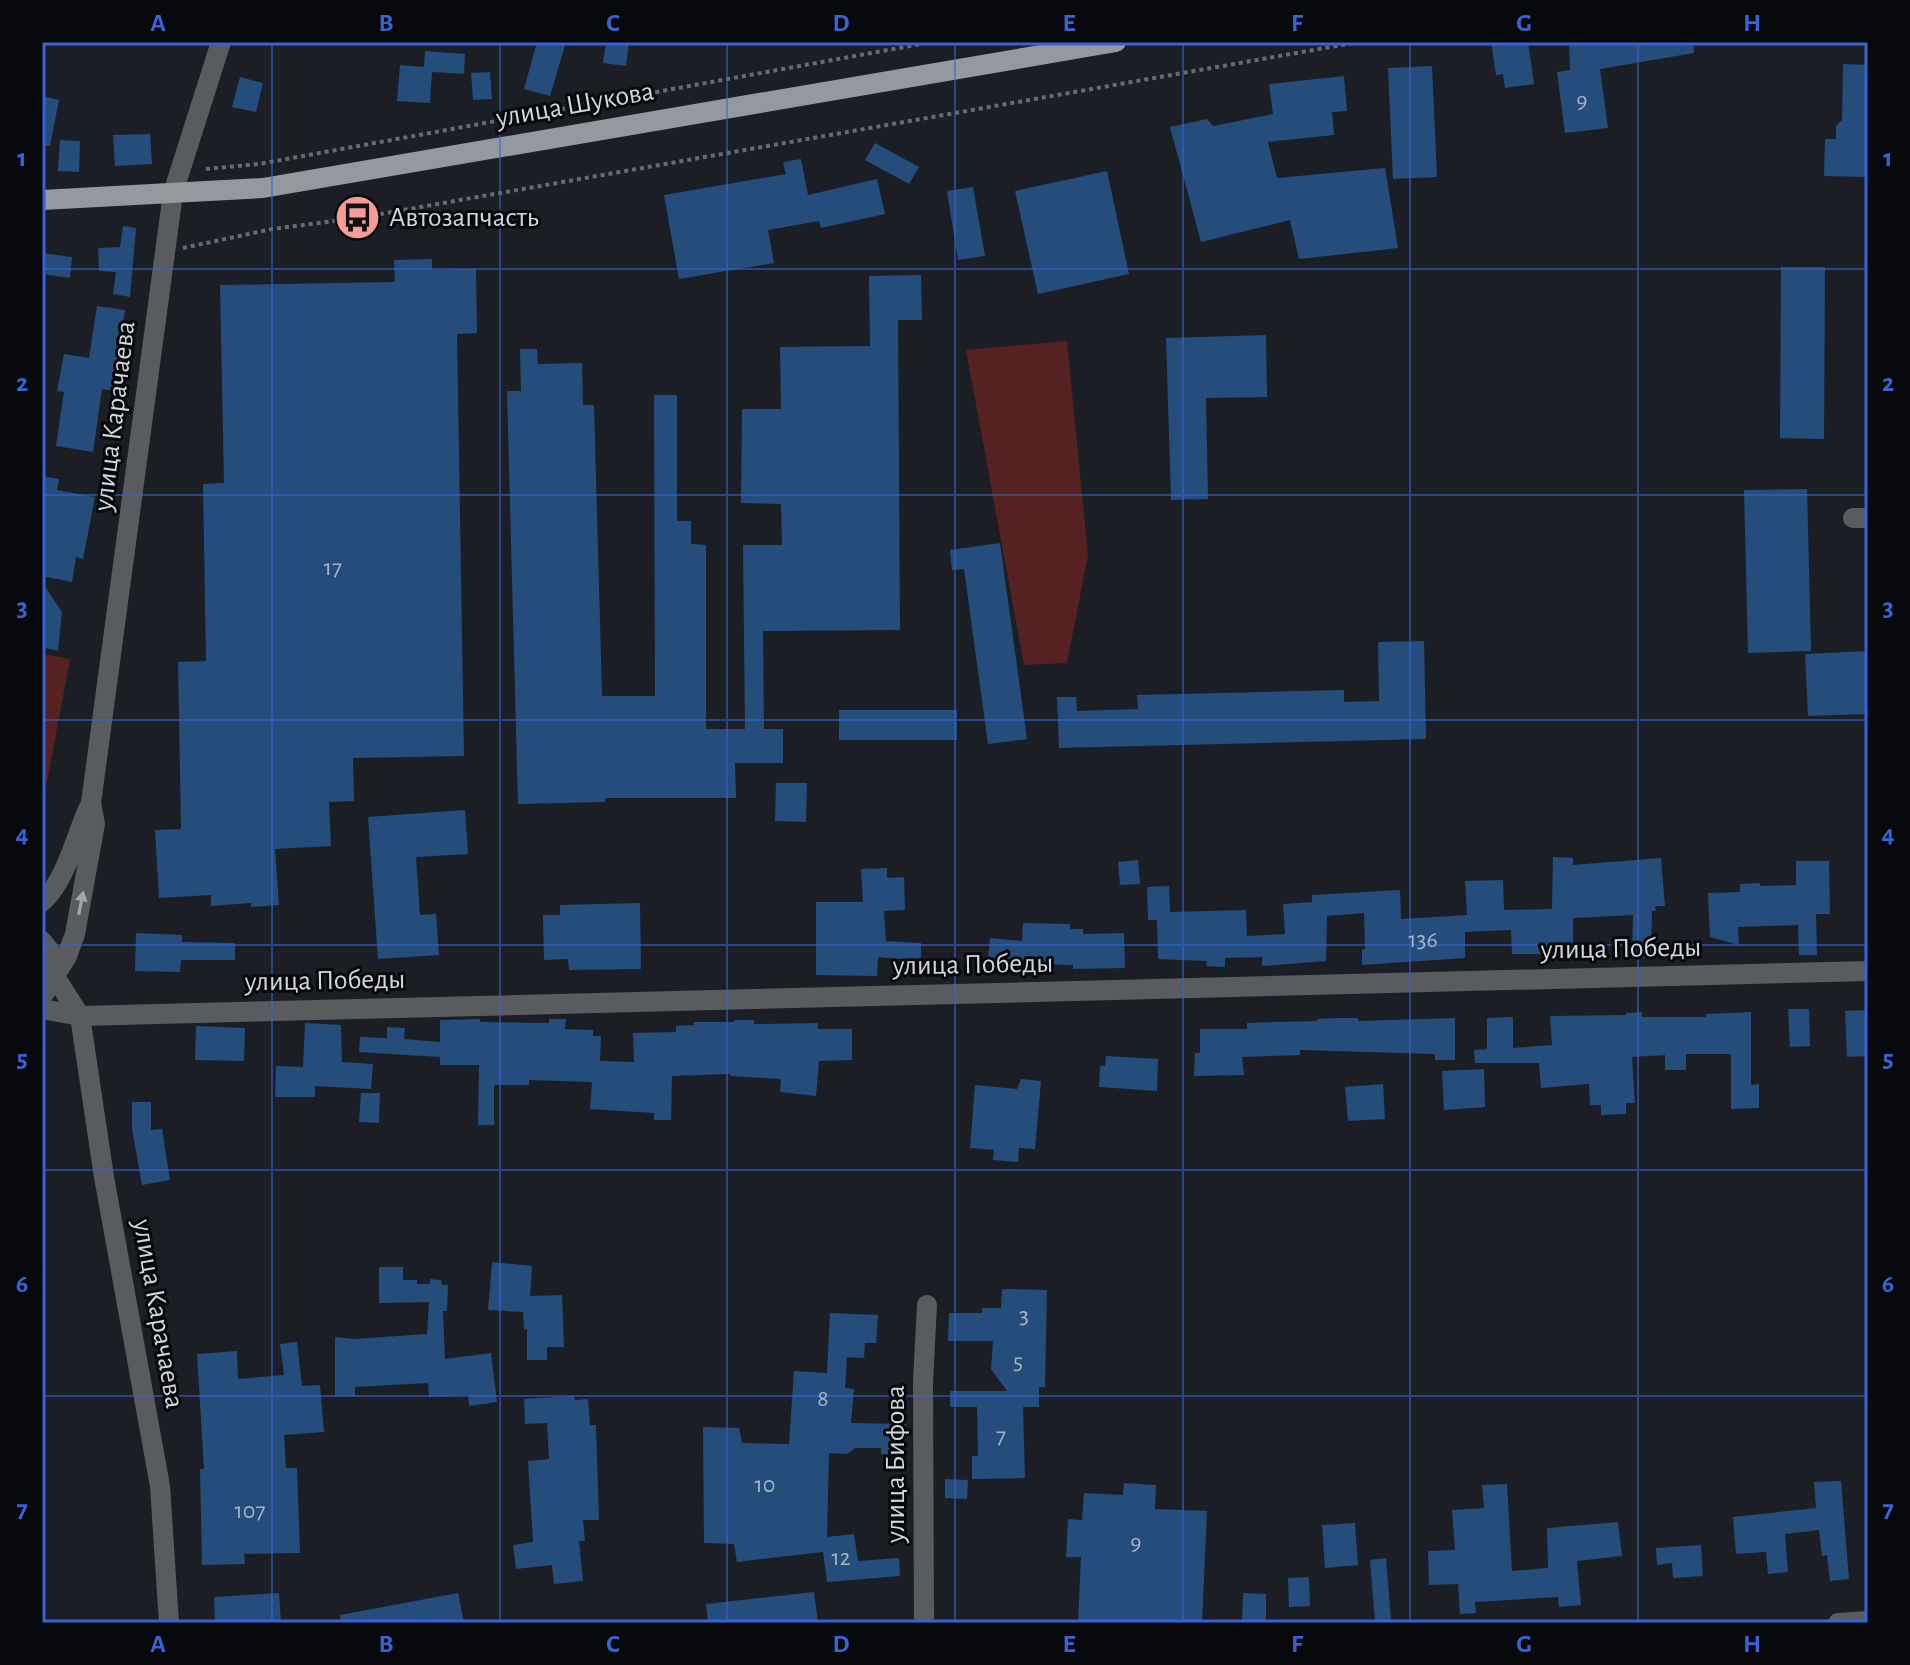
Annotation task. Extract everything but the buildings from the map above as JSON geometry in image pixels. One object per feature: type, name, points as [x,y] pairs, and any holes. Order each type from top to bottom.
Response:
[{"type":"main road","name":"улица Шукова","points":[[42,200],[263,188],[1038,48],[1116,42]]},
{"type":"street","name":"улица Карачаева","points":[[91,803],[173,193],[221,42]]},
{"type":"street","points":[[42,902],[53,892],[63,872],[91,803]]},
{"type":"street","points":[[42,997],[67,956],[75,934],[95,824],[91,803]]},
{"type":"street","points":[[42,941],[55,965],[54,975],[80,1016]]},
{"type":"street","name":"улица Победы","points":[[42,1009],[80,1016],[1868,971]]},
{"type":"street","name":"улица Карачаева","points":[[80,1016],[104,1177],[160,1486],[169,1623]]},
{"type":"street","name":"улица Бифова","points":[[924,1623],[923,1381],[927,1305]]},
{"type":"street","points":[[1838,1623],[1868,1621]]},
{"type":"path","points":[[180,171],[259,164],[932,42]]},
{"type":"path","points":[[164,252],[272,229],[358,218],[1359,42]]},
{"type":"shaded area","points":[[1067,341],[1088,555],[1067,663],[1024,665],[966,350]]},
{"type":"shaded area","points":[[42,654],[70,659],[42,809]]},
{"type":"place","name":"Автозапчасть","points":[[358,218]]}]
